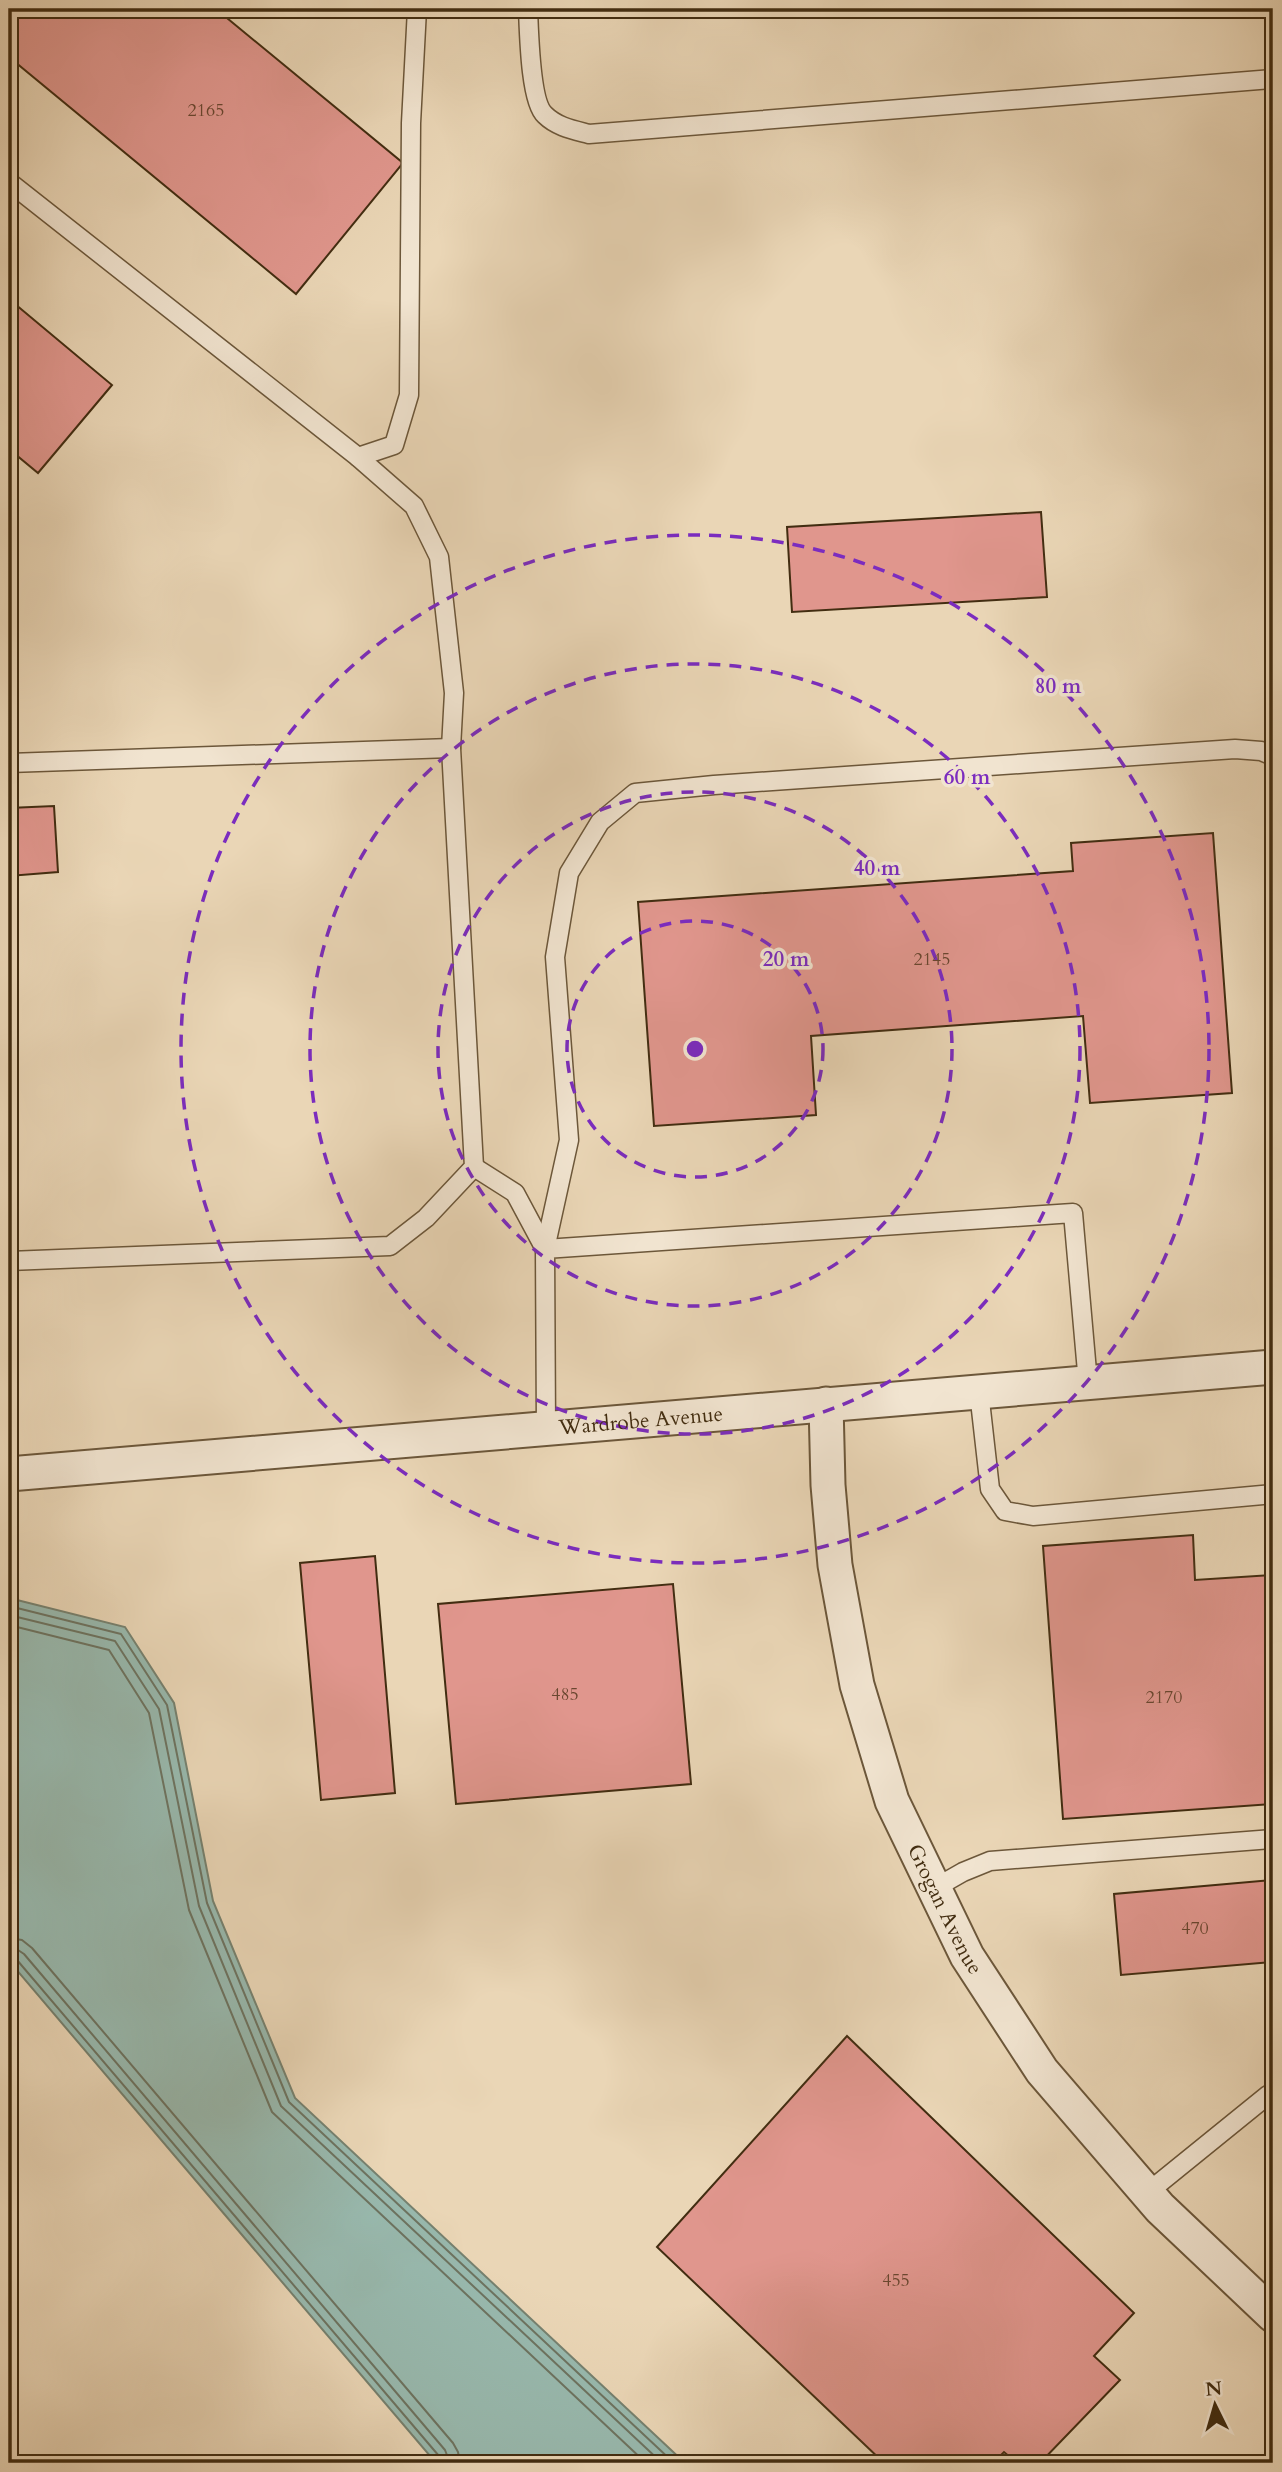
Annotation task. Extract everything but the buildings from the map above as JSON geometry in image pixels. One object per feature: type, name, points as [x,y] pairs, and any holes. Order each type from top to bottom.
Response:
[{"type":"street","name":"Wardrobe Avenue","points":[[9,1474],[1273,1367]]},
{"type":"street","name":"Grogan Avenue","points":[[826,1404],[828,1485],[835,1564],[857,1685],[892,1801],[967,1956],[1042,2071],[1147,2193],[1273,2315]]},
{"type":"lane","points":[[358,457],[394,445],[409,395],[411,123],[417,9]]},
{"type":"lane","points":[[528,9],[536,98],[543,114],[564,127],[589,134],[1273,79]]},
{"type":"lane","points":[[9,182],[358,457],[414,506],[439,556],[454,693],[451,748],[474,1167],[426,1218],[390,1246],[9,1261]]},
{"type":"lane","points":[[9,764],[451,748]]},
{"type":"lane","points":[[546,1428],[545,1249],[569,1140],[555,957],[569,873],[600,822],[635,793],[714,785],[1235,749],[1261,751],[1273,756]]},
{"type":"lane","points":[[474,1167],[515,1193],[545,1249]]},
{"type":"lane","points":[[545,1249],[1073,1213],[1088,1383]]},
{"type":"lane","points":[[979,1392],[990,1489],[1005,1511],[1033,1516],[1273,1494]]},
{"type":"lane","points":[[935,1888],[990,1861],[1273,1839]]},
{"type":"lane","points":[[1147,2193],[1268,2095],[1273,2100]]},
{"type":"water","points":[[9,1598],[125,1627],[174,1703],[213,1901],[295,2098],[685,2463],[436,2463],[9,1961]]}]
